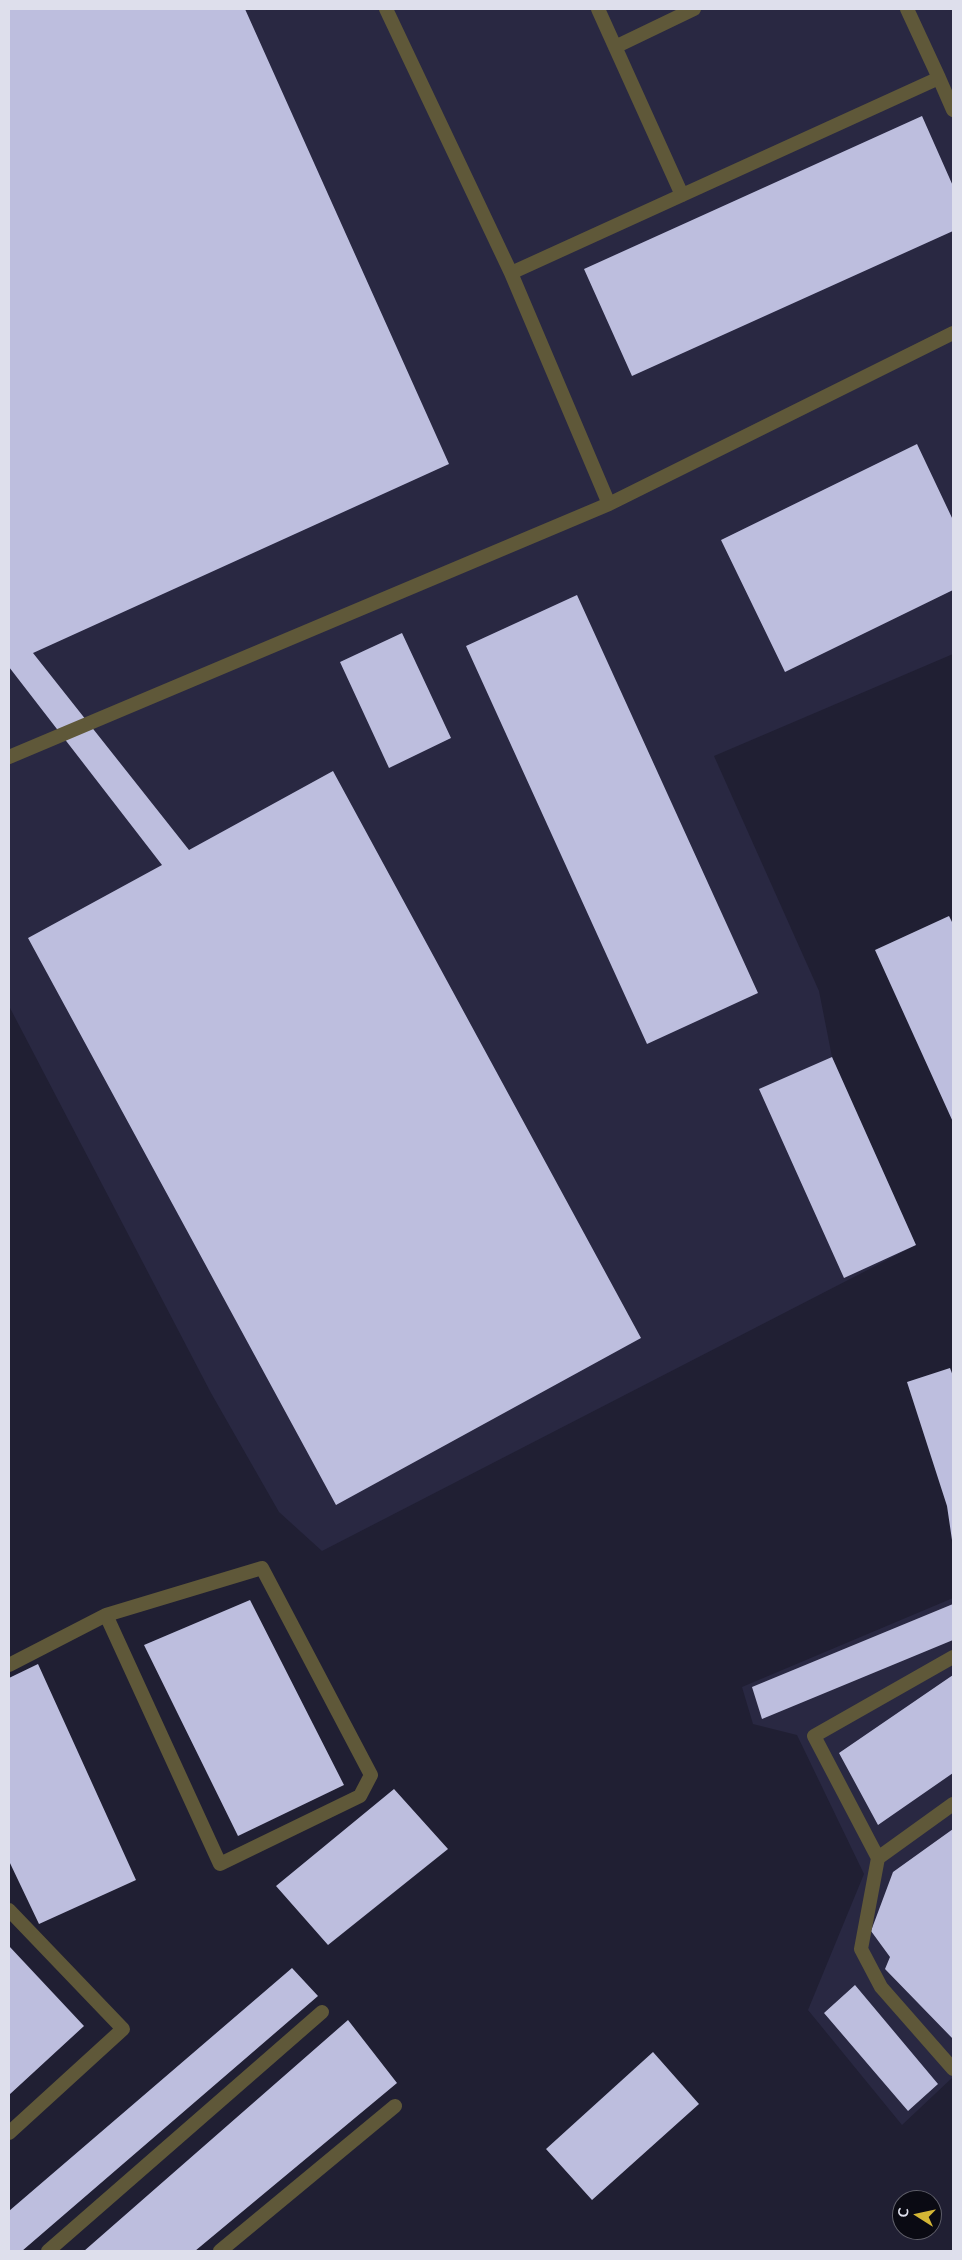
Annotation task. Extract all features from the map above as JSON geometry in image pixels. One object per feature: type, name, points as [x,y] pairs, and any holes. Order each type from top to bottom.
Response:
[{"type":"lane","points":[[386,9],[511,273],[609,504]]},
{"type":"lane","points":[[598,9],[682,195]]},
{"type":"lane","points":[[615,47],[694,9]]},
{"type":"lane","points":[[907,9],[953,110]]},
{"type":"lane","points":[[511,273],[939,78]]},
{"type":"lane","points":[[9,757],[609,504],[953,333]]},
{"type":"lane","points":[[9,1664],[106,1615],[262,1568],[371,1775],[360,1796],[220,1864],[106,1615]]},
{"type":"lane","points":[[953,1657],[814,1736],[878,1858],[861,1949],[882,1987],[953,2069]]},
{"type":"lane","points":[[878,1858],[953,1804]]},
{"type":"lane","points":[[9,1910],[123,2029],[9,2133]]},
{"type":"lane","points":[[48,2251],[322,2012]]},
{"type":"lane","points":[[220,2251],[395,2106]]},
{"type":"shaded area","points":[[9,9],[953,9],[953,654],[714,756],[819,991],[832,1057],[916,1245],[322,1551],[279,1512],[211,1393],[9,1006]]},
{"type":"shaded area","points":[[953,1598],[953,2077],[902,2125],[808,2010],[864,1874],[797,1735],[753,1724],[742,1687]]},
{"type":"building","points":[[9,9],[245,9],[449,464],[33,653],[189,850],[333,771],[641,1338],[336,1505],[28,938],[162,865],[9,667]]},
{"type":"building","points":[[922,116],[953,186],[953,231],[632,376],[584,269]]},
{"type":"building","points":[[917,444],[953,520],[953,590],[785,672],[721,540]]},
{"type":"building","points":[[577,595],[758,993],[647,1044],[466,646]]},
{"type":"building","points":[[402,633],[451,738],[389,768],[340,662]]},
{"type":"building","points":[[949,916],[953,924],[953,1122],[875,950]]},
{"type":"building","points":[[832,1057],[916,1245],[844,1278],[759,1089]]},
{"type":"building","points":[[950,1368],[953,1376],[952,1540],[947,1506],[907,1382]]},
{"type":"building","points":[[250,1600],[344,1785],[238,1836],[144,1645]]},
{"type":"building","points":[[953,1604],[953,1640],[762,1719],[752,1687]]},
{"type":"building","points":[[38,1664],[136,1880],[39,1924],[9,1861],[9,1678]]},
{"type":"building","points":[[953,1675],[953,1773],[878,1825],[839,1753]]},
{"type":"building","points":[[394,1789],[448,1849],[328,1945],[276,1886]]},
{"type":"building","points":[[953,1829],[953,2039],[885,1969],[890,1957],[871,1931],[893,1872]]},
{"type":"building","points":[[9,1946],[84,2026],[9,2095]]},
{"type":"building","points":[[292,1968],[318,1996],[22,2251],[9,2251],[9,2211]]},
{"type":"building","points":[[855,1985],[938,2084],[908,2111],[824,2013]]},
{"type":"building","points":[[348,2020],[397,2083],[195,2251],[84,2251]]},
{"type":"building","points":[[653,2052],[699,2104],[592,2200],[546,2149]]}]
